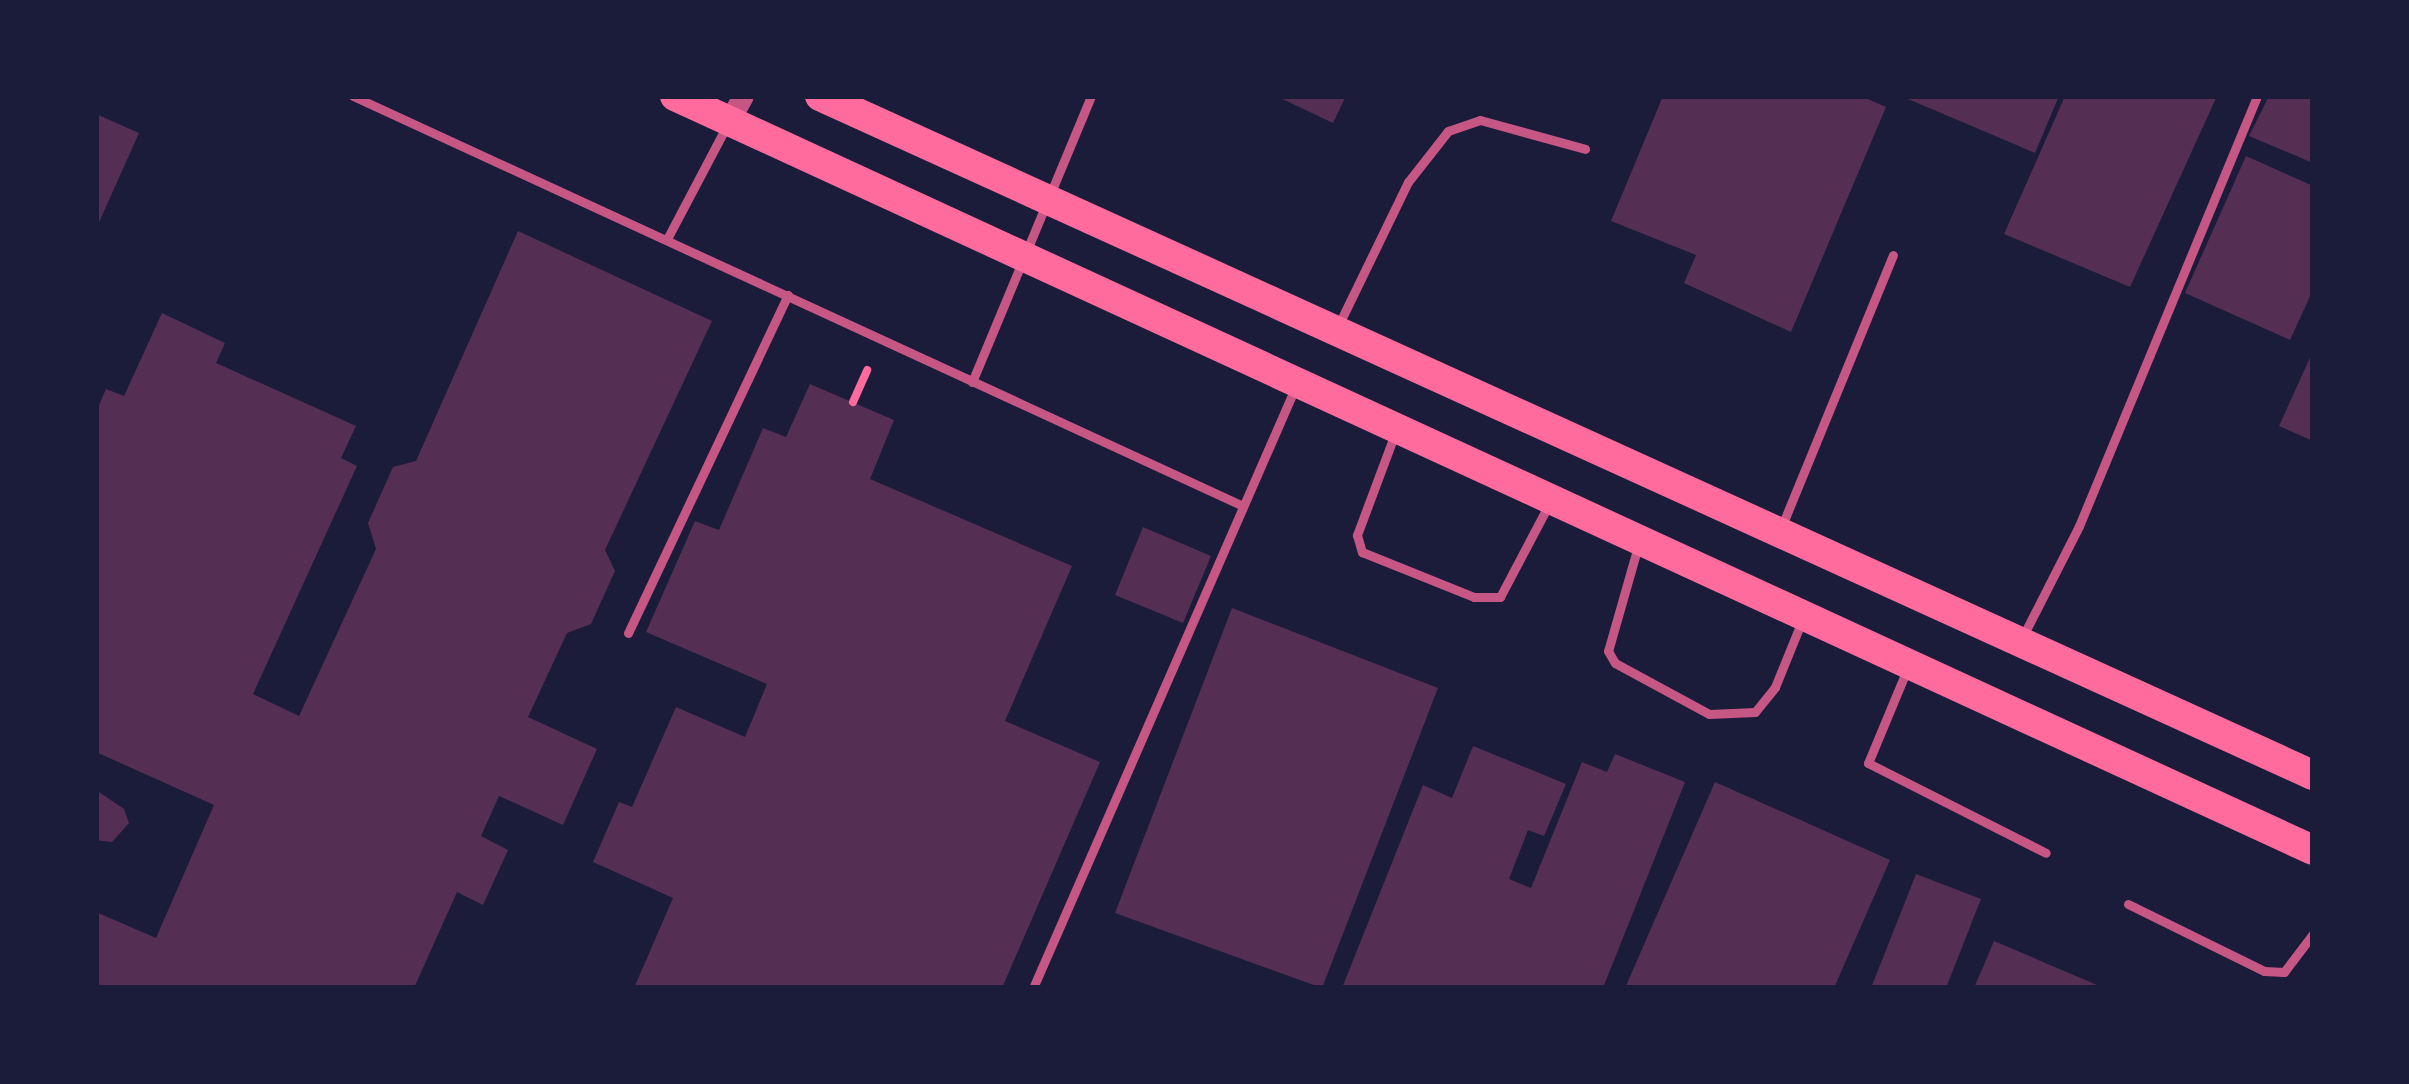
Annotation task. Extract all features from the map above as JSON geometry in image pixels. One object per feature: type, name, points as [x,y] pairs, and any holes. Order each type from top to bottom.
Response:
[{"type":"main road","points":[[675,96],[736,108],[1024,259],[2313,850]]},
{"type":"main road","points":[[820,96],[2313,775]]},
{"type":"lane","points":[[353,96],[1243,506]]},
{"type":"lane","points":[[972,382],[1091,96]]},
{"type":"lane","points":[[2020,642],[2080,526],[2257,96]]},
{"type":"lane","points":[[667,238],[736,108]]},
{"type":"lane","points":[[1336,332],[1408,182],[1448,131],[1480,120],[1585,148]]},
{"type":"lane","points":[[1778,535],[1893,255]]},
{"type":"lane","points":[[628,633],[788,296]]},
{"type":"lane","points":[[1033,988],[1298,383]]},
{"type":"lane","points":[[1396,431],[1357,535],[1362,552],[1474,596],[1501,597],[1550,501]]},
{"type":"lane","points":[[1640,541],[1608,651],[1615,663],[1709,714],[1755,712],[1775,687],[1804,615]]},
{"type":"lane","points":[[1910,663],[1868,763],[2046,853]]},
{"type":"lane","points":[[2128,904],[2264,971],[2284,972],[2313,934]]},
{"type":"building","points":[[1276,96],[1346,96],[1333,123]]},
{"type":"building","points":[[1663,96],[1861,96],[1886,107],[1791,332],[1684,283],[1696,255],[1611,221]]},
{"type":"building","points":[[1901,96],[2059,96],[2035,153]]},
{"type":"building","points":[[2065,96],[2217,96],[2130,287],[2004,234]]},
{"type":"building","points":[[2269,96],[2313,96],[2313,163],[2249,136]]},
{"type":"building","points":[[96,114],[139,133],[96,229]]},
{"type":"building","points":[[2246,156],[2313,186],[2313,290],[2290,340],[2185,293]]},
{"type":"building","points":[[518,231],[712,321],[605,550],[615,571],[591,624],[567,633],[528,717],[597,749],[563,825],[499,796],[481,836],[508,850],[483,905],[457,892],[414,988],[96,988],[96,912],[156,938],[214,805],[96,752],[96,412],[106,389],[124,396],[162,313],[225,343],[216,363],[356,426],[341,458],[357,466],[253,694],[299,716],[376,549],[368,523],[393,467],[416,461]]},
{"type":"building","points":[[2313,351],[2313,441],[2279,426]]},
{"type":"building","points":[[810,384],[894,420],[870,479],[1072,566],[1005,721],[1100,762],[1002,988],[634,988],[673,898],[593,862],[619,802],[632,807],[676,707],[745,737],[767,684],[646,632],[695,521],[719,530],[763,428],[786,437]]},
{"type":"building","points":[[1143,527],[1211,556],[1183,623],[1115,595]]},
{"type":"building","points":[[1232,608],[1438,688],[1322,988],[1115,913]]},
{"type":"building","points":[[1473,746],[1566,784],[1544,836],[1528,830],[1509,879],[1531,888],[1582,762],[1607,772],[1615,754],[1685,782],[1603,988],[1342,988],[1423,785],[1452,798]]},
{"type":"building","points":[[1715,782],[1890,860],[1834,988],[1625,988]]},
{"type":"building","points":[[96,790],[124,809],[129,823],[112,842],[96,840]]},
{"type":"building","points":[[1916,874],[1981,899],[1946,988],[1871,988]]},
{"type":"building","points":[[1994,941],[2104,988],[1974,988]]}]
